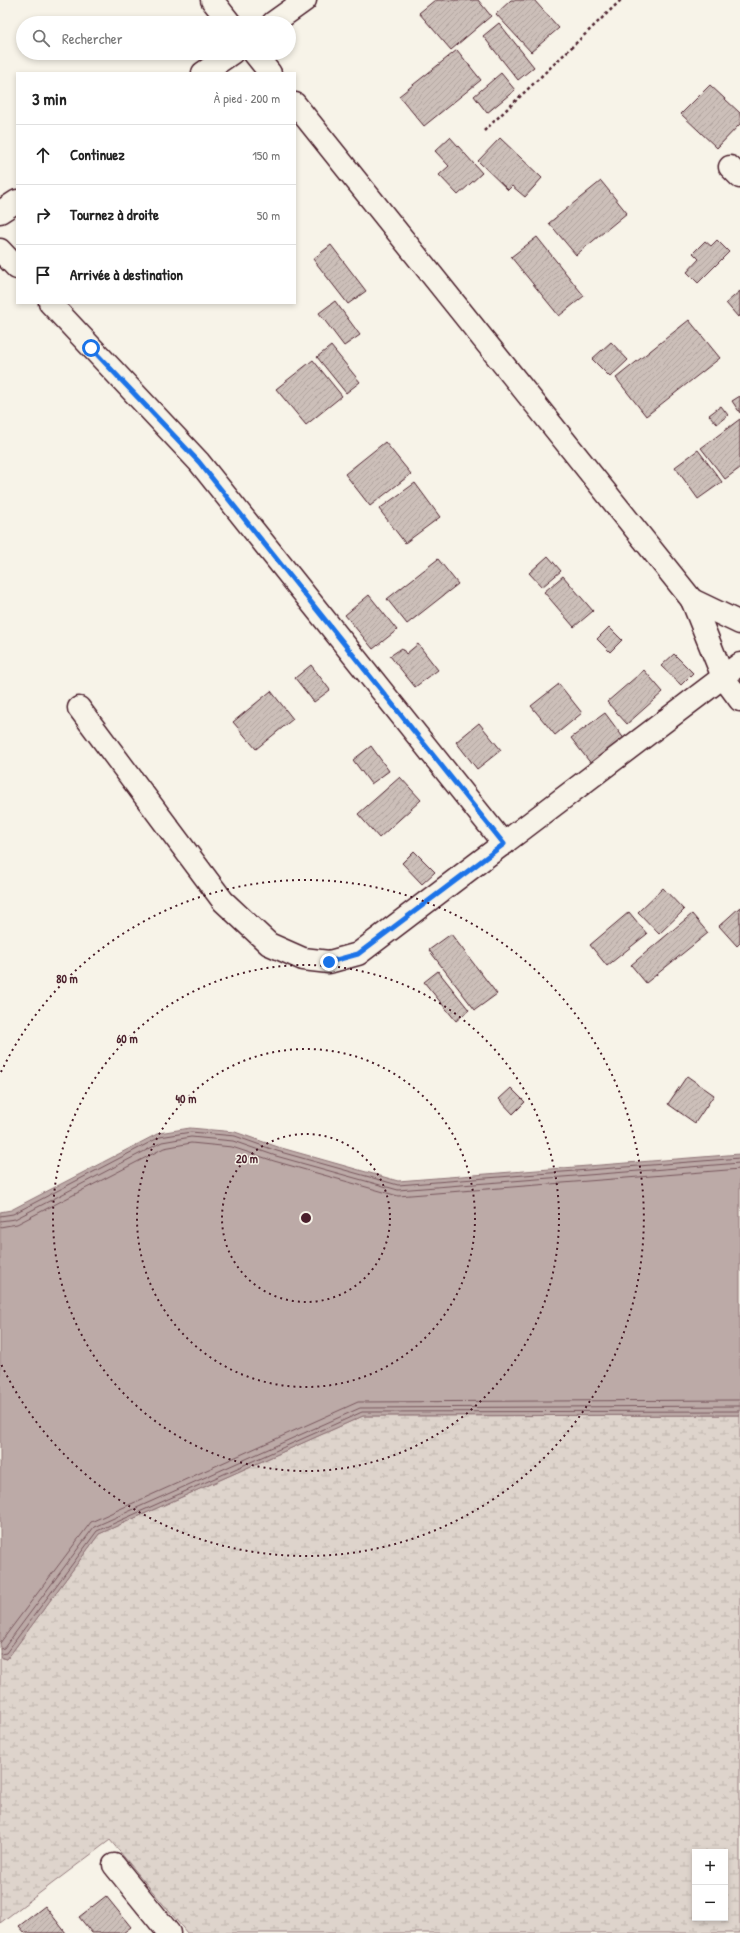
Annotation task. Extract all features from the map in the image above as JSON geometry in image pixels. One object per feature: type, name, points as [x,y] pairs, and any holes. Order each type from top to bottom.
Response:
[{"type":"street","points":[[212,0],[225,16]]},
{"type":"street","points":[[283,16],[305,0]]},
{"type":"street","points":[[204,72],[222,60]]},
{"type":"street","points":[[260,60],[269,72]]},
{"type":"street","points":[[296,105],[692,600],[723,677],[740,700]]},
{"type":"street","points":[[0,212],[16,202]]},
{"type":"street","points":[[0,250],[16,267]]},
{"type":"street","points":[[51,304],[199,462],[504,844]]},
{"type":"street","points":[[692,600],[740,623]]},
{"type":"street","points":[[79,708],[223,901],[269,944],[303,959],[329,962],[358,954],[740,664]]},
{"type":"street","points":[[114,1865],[170,1933]]},
{"type":"path","points":[[484,131],[621,0]]},
{"type":"green space","points":[[740,1415],[740,1933],[187,1933],[110,1840],[0,1923],[0,1657],[7,1659],[99,1534],[363,1416]]},
{"type":"water","points":[[190,1128],[235,1132],[278,1147],[398,1181],[740,1154],[740,1415],[363,1416],[99,1534],[7,1659],[0,1657],[0,1212],[11,1210],[159,1133]]},
{"type":"building","points":[[435,0],[478,0],[491,16],[451,50],[419,13]]},
{"type":"building","points":[[511,0],[534,0],[559,28],[531,52],[496,14]]},
{"type":"building","points":[[499,23],[534,67],[518,80],[483,36]]},
{"type":"building","points":[[457,50],[481,80],[424,126],[399,96]]},
{"type":"building","points":[[501,73],[515,90],[487,113],[474,96]]},
{"type":"building","points":[[710,85],[740,113],[740,124],[717,148],[681,114]]},
{"type":"building","points":[[450,137],[482,173],[458,195],[439,175],[449,166],[435,151]]},
{"type":"building","points":[[500,138],[542,178],[525,197],[512,186],[508,190],[478,161]]},
{"type":"building","points":[[601,181],[627,213],[576,255],[549,223]]},
{"type":"building","points":[[537,237],[584,296],[559,316],[511,257]]},
{"type":"building","points":[[717,240],[729,252],[698,283],[687,272],[699,259],[693,253],[705,241],[711,246]]},
{"type":"building","points":[[331,245],[366,291],[348,304],[313,259]]},
{"type":"building","points":[[740,291],[740,315],[738,317],[726,303]]},
{"type":"building","points":[[335,301],[360,335],[344,346],[319,313]]},
{"type":"building","points":[[689,320],[720,358],[646,416],[616,378]]},
{"type":"building","points":[[611,342],[628,360],[610,377],[592,359]]},
{"type":"building","points":[[331,346],[360,382],[346,393],[317,357]]},
{"type":"building","points":[[313,360],[342,396],[306,425],[276,389]]},
{"type":"building","points":[[740,396],[740,413],[732,401]]},
{"type":"building","points":[[721,406],[728,415],[717,424],[709,415]]},
{"type":"building","points":[[740,419],[740,468],[725,479],[701,448]]},
{"type":"building","points":[[385,442],[411,474],[370,506],[345,474]]},
{"type":"building","points":[[698,450],[722,482],[698,499],[675,467]]},
{"type":"building","points":[[415,483],[440,517],[405,543],[379,509]]},
{"type":"building","points":[[548,556],[561,571],[542,587],[529,573]]},
{"type":"building","points":[[438,559],[458,584],[407,624],[387,599]]},
{"type":"building","points":[[563,576],[593,611],[574,627],[544,592]]},
{"type":"building","points":[[369,595],[397,630],[373,649],[345,615]]},
{"type":"building","points":[[609,627],[622,640],[610,652],[597,639]]},
{"type":"building","points":[[418,644],[438,670],[415,687],[390,656],[402,648],[406,654]]},
{"type":"building","points":[[674,654],[693,673],[681,685],[661,666]]},
{"type":"building","points":[[311,665],[330,690],[314,702],[295,678]]},
{"type":"building","points":[[644,670],[663,692],[627,724],[607,702]]},
{"type":"building","points":[[559,684],[582,713],[555,735],[531,706]]},
{"type":"building","points":[[271,691],[293,719],[256,749],[233,722]]},
{"type":"building","points":[[605,713],[625,740],[592,765],[571,738]]},
{"type":"building","points":[[479,723],[501,750],[477,769],[456,742]]},
{"type":"building","points":[[371,746],[389,771],[371,784],[353,760]]},
{"type":"building","points":[[400,777],[421,800],[379,838],[358,814]]},
{"type":"building","points":[[414,851],[435,872],[422,884],[402,863]]},
{"type":"building","points":[[663,888],[684,910],[659,934],[638,912]]},
{"type":"building","points":[[740,907],[740,943],[737,946],[719,926]]},
{"type":"building","points":[[629,912],[647,934],[607,966],[590,945]]},
{"type":"building","points":[[692,914],[708,933],[646,983],[631,965]]},
{"type":"building","points":[[451,934],[497,994],[475,1010],[429,950]]},
{"type":"building","points":[[438,971],[469,1010],[456,1021],[424,982]]},
{"type":"building","points":[[687,1076],[714,1095],[695,1123],[668,1104]]},
{"type":"building","points":[[511,1088],[525,1102],[513,1114],[499,1099]]},
{"type":"building","points":[[106,1896],[131,1927],[123,1933],[92,1933],[79,1917]]},
{"type":"building","points":[[45,1906],[66,1933],[25,1933],[19,1926]]},
{"type":"route","points":[[91,348],[199,462],[504,844],[358,954],[329,962]]}]
